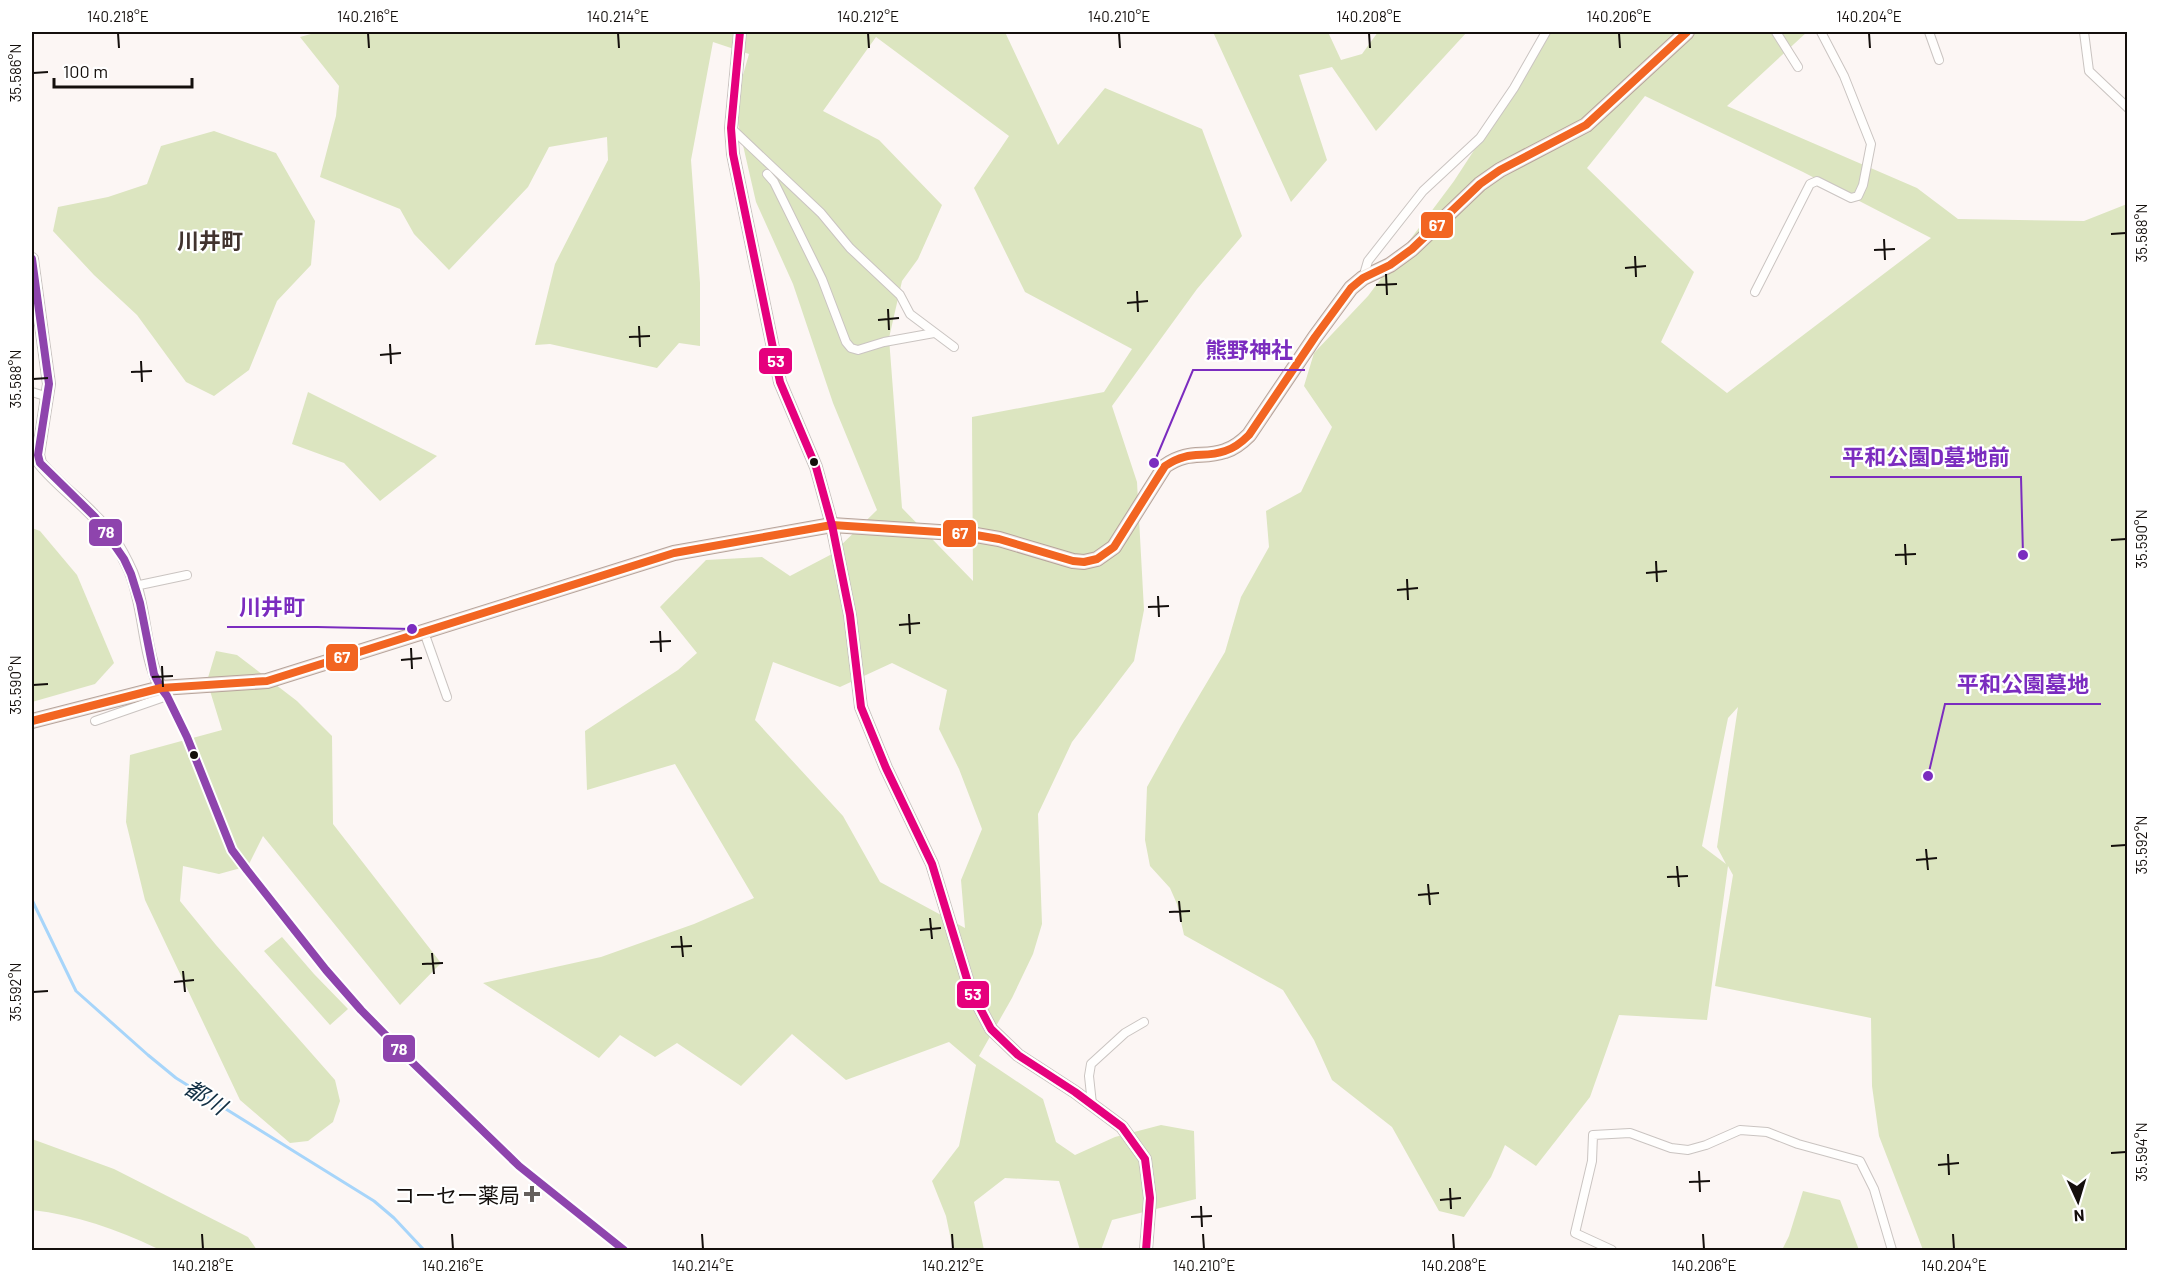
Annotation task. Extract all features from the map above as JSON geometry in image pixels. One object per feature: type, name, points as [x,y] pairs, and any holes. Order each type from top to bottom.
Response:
[{"type":"main road","points":[[32,721],[164,692],[267,681],[675,553],[832,525],[970,534],[999,539],[1073,561],[1084,562],[1097,559],[1114,547],[1165,466],[1177,458],[1223,452],[1237,446],[1249,435],[1341,298],[1363,278],[1390,265],[1412,249],[1480,184],[1500,170],[1586,125],[1687,32]]},
{"type":"street","points":[[740,32],[731,128],[735,163],[780,382],[816,467],[832,525],[850,615],[861,707],[886,768],[932,864],[970,989],[991,1029],[1018,1055],[1076,1092],[1122,1128],[1145,1159],[1150,1198],[1146,1251]]},
{"type":"street","points":[[1363,278],[1368,261],[1423,191],[1480,138],[1514,88],[1546,32]]},
{"type":"street","points":[[1776,32],[1798,67]]},
{"type":"street","points":[[1755,292],[1810,184],[1817,181],[1851,198],[1860,193],[1863,184],[1871,144],[1844,76],[1821,32]]},
{"type":"street","points":[[1929,32],[1940,60]]},
{"type":"street","points":[[2084,32],[2089,71],[2127,108]]},
{"type":"street","points":[[731,128],[821,213],[850,248],[900,295],[910,314],[954,347]]},
{"type":"street","points":[[767,174],[774,182],[822,279],[846,342],[851,348],[858,350],[884,342],[934,333]]},
{"type":"street","points":[[32,259],[49,384],[36,461],[95,516],[124,559],[135,586],[154,674],[187,737],[232,849],[326,970],[392,1041],[519,1166],[624,1251]]},
{"type":"street","points":[[32,392],[48,397]]},
{"type":"street","points":[[135,586],[187,575]]},
{"type":"street","points":[[424,632],[447,697]]},
{"type":"street","points":[[95,721],[164,692]]},
{"type":"street","points":[[1092,1104],[1089,1076],[1091,1064],[1125,1033],[1144,1022]]},
{"type":"street","points":[[1612,1251],[1575,1233],[1592,1161],[1593,1135],[1630,1133],[1671,1148],[1688,1150],[1740,1130],[1767,1132],[1798,1144],[1860,1161],[1874,1189],[1892,1251]]},
{"type":"green space","points":[[318,32],[1005,32],[1058,145],[1105,88],[1202,129],[1242,236],[1197,289],[1112,406],[1137,482],[1144,610],[1134,661],[1072,742],[1038,814],[1042,924],[1033,954],[1012,998],[979,1056],[1043,1099],[1056,1142],[1075,1155],[1115,1137],[1161,1125],[1194,1131],[1196,1199],[1112,1220],[1101,1250],[1080,1250],[1059,1181],[1005,1178],[974,1202],[984,1250],[953,1250],[946,1216],[932,1181],[959,1146],[976,1065],[949,1042],[846,1080],[792,1034],[741,1086],[677,1043],[655,1057],[620,1035],[599,1058],[483,983],[601,957],[694,924],[754,898],[675,764],[587,790],[585,731],[678,670],[697,653],[660,607],[706,560],[762,557],[790,576],[832,554],[877,510],[833,403],[793,284],[756,202],[734,106],[749,54],[713,42],[691,160],[700,283],[700,346],[679,343],[657,368],[550,344],[535,345],[555,264],[608,160],[607,137],[549,147],[528,187],[449,270],[414,234],[400,209],[320,177],[336,116],[339,86],[300,37]],"holes":[[[876,37],[1009,136],[974,188],[1025,292],[1132,349],[1104,392],[972,417],[973,581],[902,508],[889,338],[902,281],[918,259],[942,205],[879,140],[823,111]],[[773,662],[840,687],[892,663],[947,690],[939,729],[959,769],[982,829],[961,880],[965,928],[880,882],[843,816],[755,720]]]},
{"type":"green space","points":[[1213,32],[1328,32],[1341,60],[1362,54],[1378,32],[1467,32],[1376,131],[1332,67],[1299,75],[1327,160],[1291,202]]},
{"type":"green space","points":[[1551,32],[1807,32],[1727,106],[1917,188],[1958,219],[2084,221],[2127,204],[2127,1250],[1923,1250],[1879,1136],[1872,1086],[1871,1018],[1715,986],[1733,875],[1728,866],[1707,1020],[1619,1015],[1590,1097],[1536,1166],[1505,1145],[1491,1177],[1464,1217],[1439,1211],[1392,1127],[1332,1080],[1314,1040],[1283,990],[1184,935],[1177,904],[1170,888],[1150,866],[1145,840],[1147,787],[1225,652],[1241,597],[1269,547],[1266,511],[1301,492],[1332,427],[1304,386],[1314,353],[1368,296],[1454,181]],"holes":[[[1645,96],[1803,172],[1931,238],[1727,393],[1661,342],[1694,272],[1587,168]],[[1738,707],[1717,847],[1726,864],[1702,846],[1728,718]]]},
{"type":"green space","points":[[214,131],[276,153],[315,221],[311,265],[277,301],[249,370],[214,396],[186,382],[137,315],[94,275],[53,231],[58,207],[108,197],[147,184],[161,146]]},
{"type":"green space","points":[[308,392],[437,456],[380,501],[344,463],[292,444]]},
{"type":"green space","points":[[32,528],[40,531],[77,575],[114,663],[95,684],[32,702]]},
{"type":"green space","points":[[216,651],[237,655],[297,701],[332,736],[333,824],[441,963],[400,1005],[263,836],[248,866],[219,874],[183,866],[180,901],[335,1080],[340,1101],[333,1122],[308,1141],[290,1143],[240,1100],[145,900],[126,822],[130,755],[222,730],[207,681]]},
{"type":"green space","points":[[282,937],[348,1009],[330,1025],[264,951]]},
{"type":"green space","points":[[32,1139],[114,1169],[248,1237],[257,1250],[155,1250],[156,1248],[141,1241],[96,1224],[64,1215],[32,1210]]},
{"type":"green space","points":[[1803,1191],[1840,1200],[1859,1250],[1782,1250],[1789,1236]]},
{"type":"waterway","name":"都川","points":[[32,900],[76,991],[176,1078],[374,1201],[394,1218],[424,1250]]},
{"type":"transit line","name":"53","points":[[740,32],[731,128],[733,154],[780,382],[816,467],[832,525],[850,615],[861,707],[886,768],[932,864],[970,989],[991,1029],[1018,1055],[1075,1092],[1122,1127],[1145,1159],[1150,1198],[1146,1250]]},
{"type":"transit line","name":"67","points":[[32,721],[161,688],[267,681],[674,553],[832,525],[970,534],[999,539],[1073,561],[1084,562],[1097,559],[1114,547],[1165,466],[1189,456],[1229,450],[1249,435],[1351,288],[1363,278],[1390,265],[1412,249],[1480,184],[1500,170],[1586,125],[1687,32]]},
{"type":"transit line","name":"78","points":[[32,259],[49,384],[38,455],[40,463],[95,517],[124,559],[140,603],[154,674],[187,737],[232,850],[326,970],[361,1010],[519,1166],[624,1250]]},
{"type":"place","name":"熊野神社","points":[[1154,463]]},
{"type":"place","name":"平和公園D墓地前","points":[[2023,555]]},
{"type":"place","name":"川井町","points":[[412,629]]},
{"type":"place","name":"平和公園墓地","points":[[1928,776]]},
{"type":"place","name":"コーセー薬局","points":[[532,1194]]},
{"type":"district","name":"川井町","points":[[210,240]]}]
